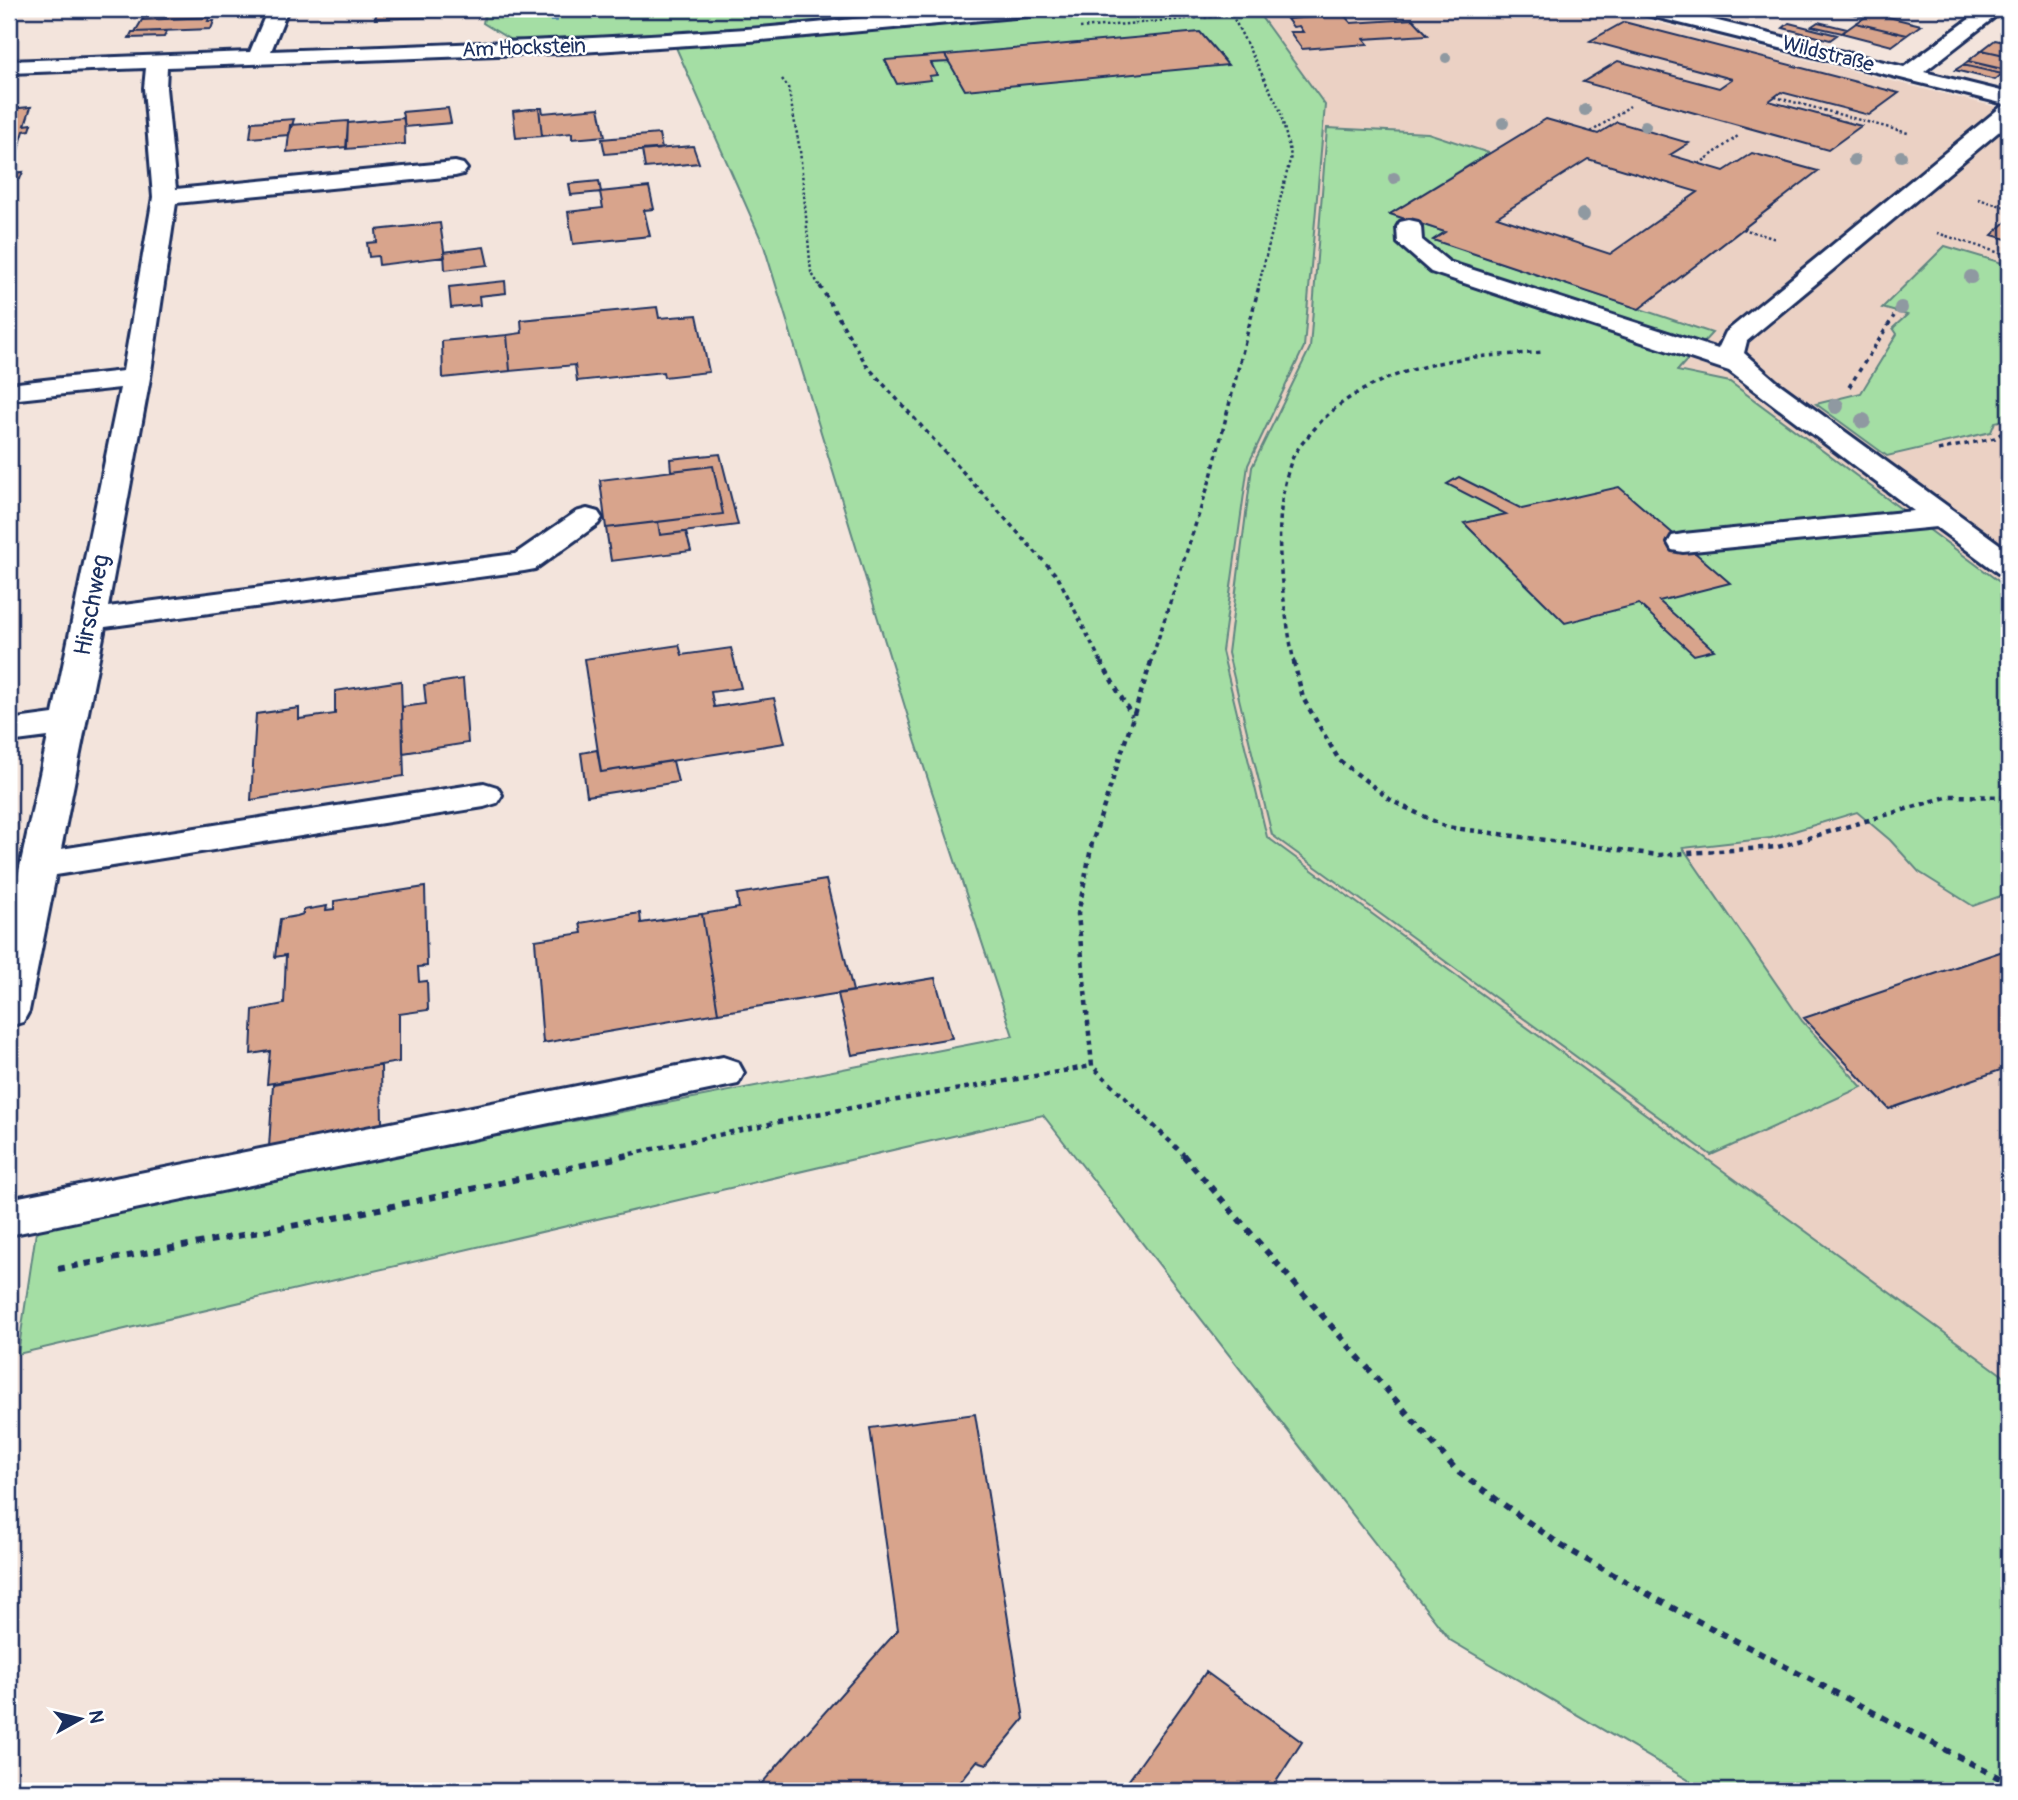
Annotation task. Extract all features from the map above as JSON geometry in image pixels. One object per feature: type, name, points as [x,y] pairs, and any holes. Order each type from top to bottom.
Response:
[{"type":"street","points":[[258,57],[278,9]]},
{"type":"street","name":"Am Hockstein","points":[[9,66],[607,44],[750,35],[1037,9]]},
{"type":"street","name":"Wildstraße","points":[[1646,9],[2009,99]]},
{"type":"street","points":[[1908,74],[1995,9]]},
{"type":"street","name":"Hirschweg","points":[[9,1011],[90,619],[136,378],[165,197],[155,88],[157,60]]},
{"type":"street","points":[[2009,112],[1735,338],[1730,353],[1739,365],[1788,403],[2009,566]]},
{"type":"street","points":[[165,197],[455,169]]},
{"type":"street","points":[[1409,227],[1410,243],[1440,267],[1739,365]]},
{"type":"street","points":[[9,392],[136,378]]},
{"type":"street","points":[[1683,542],[1943,517]]},
{"type":"street","points":[[90,619],[524,562],[587,519]]},
{"type":"street","points":[[9,732],[68,723]]},
{"type":"street","points":[[41,865],[484,795]]},
{"type":"street","points":[[9,1217],[723,1073]]},
{"type":"path","points":[[1224,9],[1232,15],[1280,110],[1290,156],[1211,477],[1092,843],[1078,914],[1092,1066],[1195,1166],[1458,1472],[1562,1546],[1671,1607],[2009,1783]]},
{"type":"path","points":[[781,78],[788,87],[800,150],[811,272],[867,366],[1058,577],[1093,649],[1132,716]]},
{"type":"path","points":[[1775,97],[1966,148]]},
{"type":"path","points":[[1591,132],[1630,106]]},
{"type":"path","points":[[1699,164],[1738,136]]},
{"type":"path","points":[[1883,217],[2009,256]]},
{"type":"path","points":[[1788,403],[1848,389],[1894,316]]},
{"type":"path","points":[[1555,352],[1448,361],[1413,369],[1373,383],[1345,399],[1322,419],[1293,456],[1284,488],[1281,541],[1285,610],[1296,677],[1303,698],[1339,760],[1392,802],[1446,827],[1658,855],[1778,847],[1950,796],[2009,797]]},
{"type":"path","points":[[50,1270],[351,1215],[811,1115],[1092,1066]]},
{"type":"shaded area","points":[[1330,9],[1602,9],[2009,110],[2009,1380],[1267,837],[1222,651],[1248,465],[1304,347],[1325,105],[1260,15]]},
{"type":"green space","points":[[486,9],[1323,9],[1259,14],[1325,105],[1304,347],[1248,465],[1222,651],[1267,837],[2009,1380],[2009,1791],[1707,1791],[1450,1640],[1043,1115],[18,1354],[37,1225],[1013,1036],[916,743],[764,246],[671,36],[514,42],[483,23]]},
{"type":"green space","points":[[1327,128],[1428,133],[1489,153],[1390,214],[1445,232],[1434,240],[1712,333],[1677,371],[1730,382],[2009,589],[2009,893],[1973,906],[1919,872],[1890,840],[1857,812],[1771,838],[1683,848],[1802,1021],[1862,1087],[1711,1155],[1272,835],[1228,653],[1252,467],[1310,348]]},
{"type":"green space","points":[[1945,246],[2009,265],[2009,419],[1995,422],[1991,432],[1887,456],[1816,404],[1861,393],[1897,334],[1893,328],[1907,315],[1882,308]]},
{"type":"building","points":[[148,9],[220,9],[210,17],[142,20]]},
{"type":"building","points":[[378,9],[458,9],[457,16],[375,19]]},
{"type":"building","points":[[1836,10],[1874,12],[1865,17]]},
{"type":"building","points":[[1872,13],[1921,25],[1907,35],[1856,23]]},
{"type":"building","points":[[1344,15],[1351,23],[1413,19],[1428,35],[1364,39],[1368,44],[1302,49],[1290,32],[1303,32],[1299,26],[1293,27],[1287,19]]},
{"type":"building","points":[[210,17],[208,21],[214,21],[211,29],[135,32],[142,20]]},
{"type":"building","points":[[1624,22],[1899,93],[1869,115],[1781,92],[1769,101],[1861,126],[1828,150],[1583,82],[1618,61],[1719,88],[1732,79],[1590,41]]},
{"type":"building","points":[[1818,22],[1847,29],[1842,33],[1812,26]]},
{"type":"building","points":[[1789,23],[1837,35],[1830,40],[1783,28]]},
{"type":"building","points":[[1856,23],[1907,35],[1892,46],[1842,33]]},
{"type":"building","points":[[167,31],[164,37],[129,38],[132,32]]},
{"type":"building","points":[[1200,32],[1228,65],[965,90],[945,55]]},
{"type":"building","points":[[1995,40],[2009,43],[2009,56],[1982,50]]},
{"type":"building","points":[[1982,50],[2009,56],[2009,71],[1968,61]]},
{"type":"building","points":[[945,55],[949,62],[931,63],[937,75],[929,76],[931,80],[897,84],[885,60]]},
{"type":"building","points":[[1968,61],[2007,70],[2002,74],[1963,65]]},
{"type":"building","points":[[1963,65],[2002,74],[1995,80],[1955,70]]},
{"type":"building","points":[[31,107],[25,125],[32,124],[30,130],[24,131],[18,151],[9,152],[9,109]]},
{"type":"building","points":[[448,108],[451,123],[405,127],[402,112]]},
{"type":"building","points":[[539,108],[542,136],[516,138],[513,111]]},
{"type":"building","points":[[539,108],[542,108],[543,113],[599,108],[605,136],[572,139],[572,133],[542,136]]},
{"type":"building","points":[[404,118],[405,144],[346,149],[348,123]]},
{"type":"building","points":[[294,119],[289,135],[250,138],[252,122]]},
{"type":"building","points":[[1546,119],[1598,134],[1617,122],[1689,143],[1670,155],[1724,171],[1752,153],[1818,171],[1639,309],[1433,240],[1445,232],[1390,214]],"holes":[[[1588,159],[1698,192],[1610,254],[1497,217]]]},
{"type":"building","points":[[348,121],[347,147],[287,152],[290,125]]},
{"type":"building","points":[[659,134],[662,149],[605,154],[602,139]]},
{"type":"building","points":[[693,146],[699,163],[645,168],[642,150]]},
{"type":"building","points":[[18,151],[12,173],[23,172],[20,179],[10,180],[9,184],[9,152]]},
{"type":"building","points":[[599,181],[601,192],[571,195],[569,184]]},
{"type":"building","points":[[649,187],[654,209],[644,210],[650,236],[573,244],[568,212],[603,208],[600,192]]},
{"type":"building","points":[[2009,219],[2009,240],[1992,235]]},
{"type":"building","points":[[440,223],[445,257],[379,265],[378,256],[369,257],[367,243],[377,242],[376,230]]},
{"type":"building","points":[[484,247],[488,265],[445,270],[444,252]]},
{"type":"building","points":[[505,281],[506,293],[479,296],[480,305],[451,308],[449,287]]},
{"type":"building","points":[[657,307],[659,318],[697,315],[709,372],[664,377],[663,372],[577,381],[575,365],[510,371],[507,335],[522,333],[521,320]]},
{"type":"building","points":[[507,335],[510,371],[443,378],[442,341]]},
{"type":"building","points":[[720,454],[738,525],[660,535],[658,522],[723,514],[713,466],[671,471],[670,459]]},
{"type":"building","points":[[713,466],[723,514],[606,528],[600,480]]},
{"type":"building","points":[[1459,477],[1522,509],[1619,487],[1730,583],[1659,601],[1714,650],[1694,655],[1639,604],[1565,623],[1464,523],[1506,514],[1447,484]]},
{"type":"building","points":[[658,522],[660,535],[686,532],[691,551],[611,561],[606,528]]},
{"type":"building","points":[[679,645],[682,655],[731,648],[741,688],[711,692],[714,707],[774,698],[785,743],[601,772],[584,659]]},
{"type":"building","points":[[463,679],[468,743],[403,753],[402,707],[426,704],[424,685]]},
{"type":"building","points":[[401,681],[404,776],[251,800],[256,714],[299,708],[299,719],[335,714],[335,691]]},
{"type":"building","points":[[597,750],[601,772],[673,761],[678,782],[587,796],[581,753]]},
{"type":"building","points":[[826,880],[853,991],[718,1013],[702,914],[739,908],[737,894]]},
{"type":"building","points":[[425,887],[427,966],[418,967],[419,982],[427,981],[428,1010],[399,1014],[399,1062],[267,1084],[270,1051],[251,1054],[253,1010],[284,1004],[286,955],[275,957],[280,919],[303,914],[303,910],[327,906],[326,910],[334,909],[334,901]]},
{"type":"building","points":[[640,913],[641,923],[702,914],[718,1013],[543,1043],[535,940],[582,933],[580,923]]},
{"type":"building","points":[[2009,949],[2009,1067],[1889,1109],[1804,1018]]},
{"type":"building","points":[[935,978],[952,1038],[852,1055],[838,994]]},
{"type":"building","points":[[381,1065],[382,1125],[269,1147],[273,1084]]},
{"type":"building","points":[[975,1414],[1024,1719],[987,1764],[977,1761],[953,1791],[755,1791],[898,1630],[870,1428]]},
{"type":"building","points":[[1206,1672],[1302,1742],[1270,1791],[1129,1791],[1124,1787]]},
{"type":"waterway","points":[[553,9],[554,20]]}]
